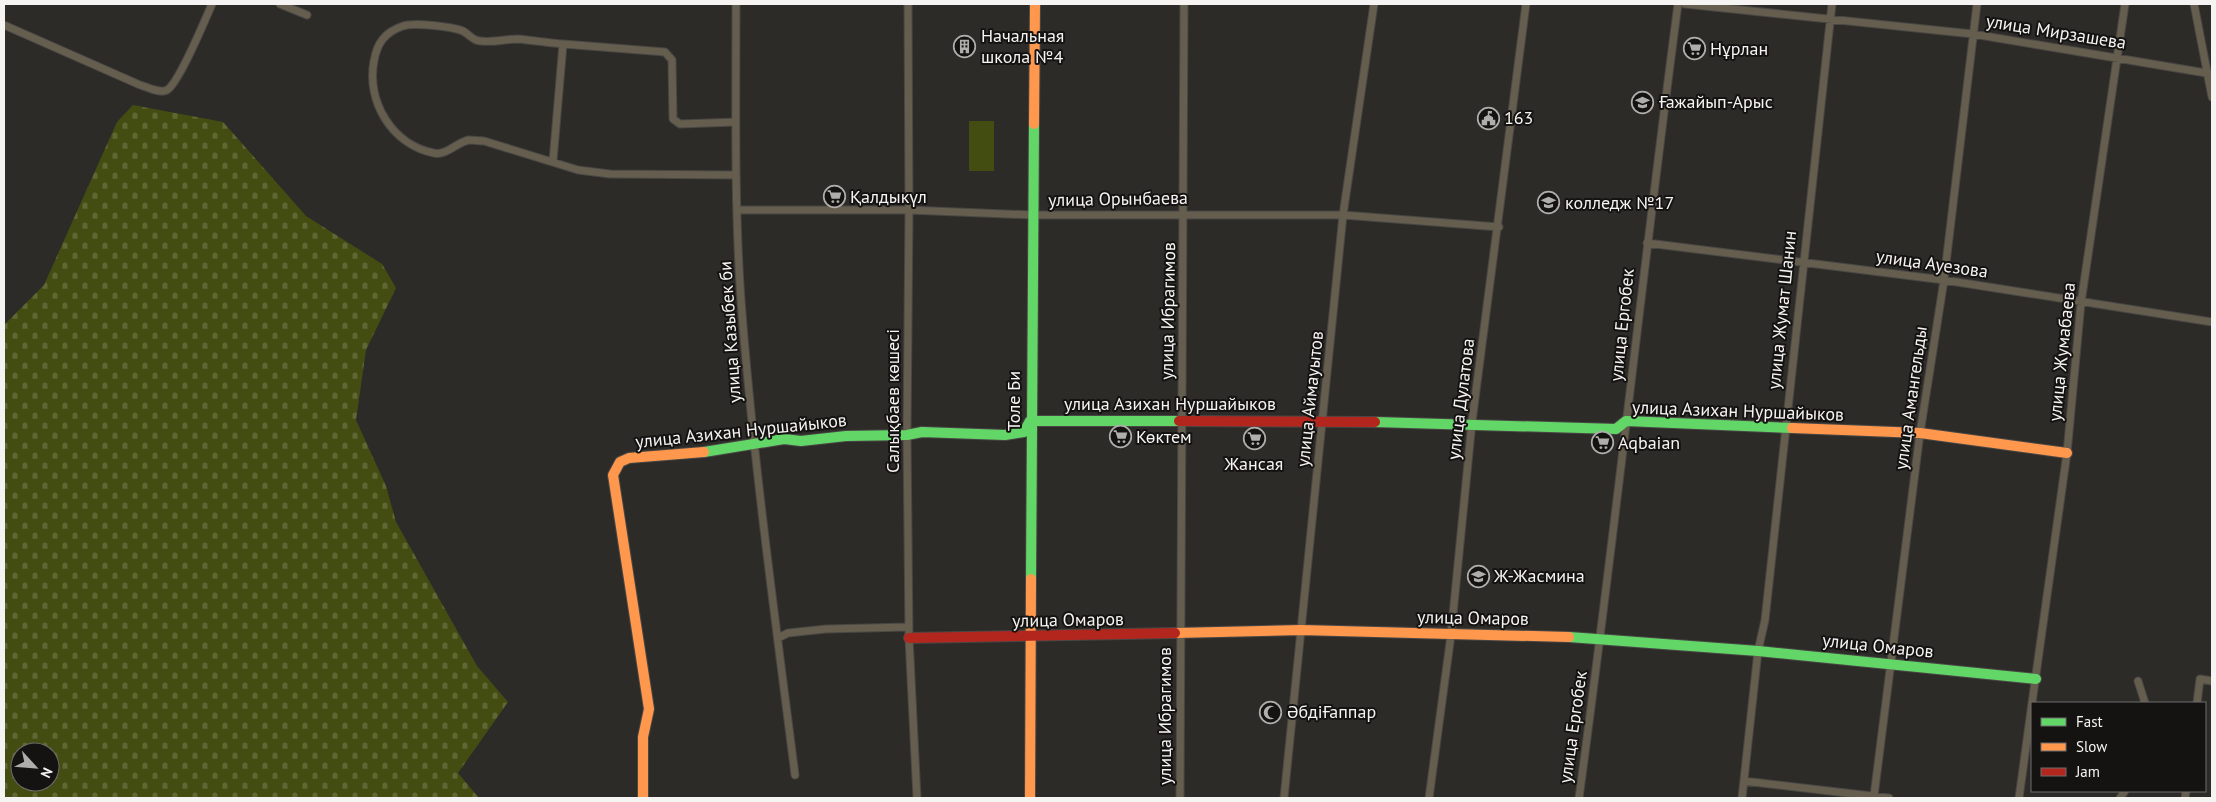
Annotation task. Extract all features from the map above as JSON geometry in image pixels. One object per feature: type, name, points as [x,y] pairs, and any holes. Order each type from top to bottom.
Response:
[{"type":"street","points":[[4,25],[140,85],[160,91],[167,90],[177,78],[212,4]]},
{"type":"street","points":[[280,4],[307,15]]},
{"type":"street","name":"улица Казыбек би","points":[[736,4],[737,210],[753,445],[795,775]]},
{"type":"street","name":"Салықбаев көшесі","points":[[908,4],[908,638],[917,798]]},
{"type":"street","name":"Толе Би","points":[[1030,798],[1030,421],[1035,4]]},
{"type":"street","name":"улица Ибрагимов","points":[[1180,798],[1184,4]]},
{"type":"street","name":"улица Аймауытов","points":[[1284,798],[1324,420],[1343,215],[1374,4]]},
{"type":"street","name":"улица Дулатова","points":[[1428,798],[1451,635],[1472,422],[1499,227],[1526,4]]},
{"type":"street","name":"улица Ергобек","points":[[1579,798],[1601,638],[1647,242],[1678,4]]},
{"type":"street","name":"улица Мирзашева","points":[[1686,4],[1973,34],[2212,74]]},
{"type":"street","name":"улица Жумат Шанин","points":[[1742,798],[1758,651],[1765,620],[1802,262],[1832,4]]},
{"type":"street","name":"улица Амангельды","points":[[1874,796],[1920,433],[1944,280],[1977,4]]},
{"type":"street","name":"улица Жумабаева","points":[[2032,702],[2067,453],[2081,303],[2125,4]]},
{"type":"street","points":[[2194,4],[2212,97]]},
{"type":"street","points":[[736,122],[676,123],[673,119],[672,60],[665,52],[516,39],[476,40],[462,31],[435,25],[406,25],[390,31],[381,40],[376,51],[372,73],[374,96],[384,118],[410,144],[434,153],[439,154],[468,140],[484,141],[578,170],[610,174],[736,174]]},
{"type":"street","points":[[553,161],[563,44]]},
{"type":"street","name":"улица Орынбаева","points":[[737,210],[909,210],[1032,215],[1343,215],[1499,227]]},
{"type":"street","name":"улица Ауезова","points":[[1647,242],[1944,280],[2081,303],[2212,322]]},
{"type":"street","name":"улица Азихан Нуршайыков","points":[[643,798],[643,737],[649,709],[613,475],[620,462],[629,458],[753,445],[784,439],[801,441],[846,436],[907,435],[922,432],[1005,435],[1024,432],[1030,421],[1324,420],[1472,422],[1616,428],[1626,421],[1785,429],[1920,433],[2067,453]]},
{"type":"street","points":[[778,638],[788,633],[826,629],[908,627]]},
{"type":"street","name":"улица Омаров","points":[[908,638],[1301,630],[1451,635],[1480,633],[1601,638],[1892,663],[2036,679]]},
{"type":"street","points":[[2197,702],[2200,679],[2212,681]]},
{"type":"street","points":[[2138,681],[2145,702]]},
{"type":"street","name":"улица Жумабаева","points":[[2019,798],[2031,710]]},
{"type":"street","points":[[1744,781],[1889,798]]},
{"type":"green space","points":[[133,105],[223,122],[306,216],[382,264],[396,288],[366,350],[356,420],[386,486],[396,522],[477,666],[508,702],[458,773],[479,798],[4,798],[4,325],[44,285],[117,122]]},
{"type":"green space","points":[[969,121],[994,121],[994,171],[969,171]]},
{"type":"traffic: fast","points":[[1031,579],[1034,124]]},
{"type":"traffic: fast","points":[[704,452],[784,439],[801,441],[846,436],[907,435],[922,432],[1005,435],[1024,432],[1030,421],[1179,421]]},
{"type":"traffic: fast","points":[[1375,422],[1616,429],[1626,421],[1792,428]]},
{"type":"traffic: fast","points":[[1569,637],[1758,651],[2036,679]]},
{"type":"traffic: slow","points":[[1034,124],[1035,4]]},
{"type":"traffic: slow","points":[[1792,428],[1920,433],[2067,453]]},
{"type":"traffic: slow","points":[[643,798],[643,737],[649,709],[613,475],[620,462],[629,458],[704,452]]},
{"type":"traffic: slow","points":[[1030,798],[1031,579]]},
{"type":"traffic: slow","points":[[1175,633],[1301,630],[1569,637]]},
{"type":"traffic: jam","points":[[1179,421],[1375,422]]},
{"type":"traffic: jam","points":[[909,638],[1175,633]]},
{"type":"place","name":"Начальная школа №4","points":[[965,46]]},
{"type":"place","name":"Нұрлан","points":[[1694,49]]},
{"type":"place","name":"Ғажайып-Арыс","points":[[1643,102]]},
{"type":"place","name":"163","points":[[1488,118]]},
{"type":"place","name":"Қалдыкүл","points":[[834,197]]},
{"type":"place","name":"колледж №17","points":[[1549,203]]},
{"type":"place","name":"Көктем","points":[[1120,437]]},
{"type":"place","name":"Жансая","points":[[1254,439]]},
{"type":"place","name":"Aqbaian","points":[[1602,443]]},
{"type":"place","name":"Ж-Жасмина","points":[[1478,576]]},
{"type":"place","name":"ӘбдіҒаппар","points":[[1271,712]]}]
